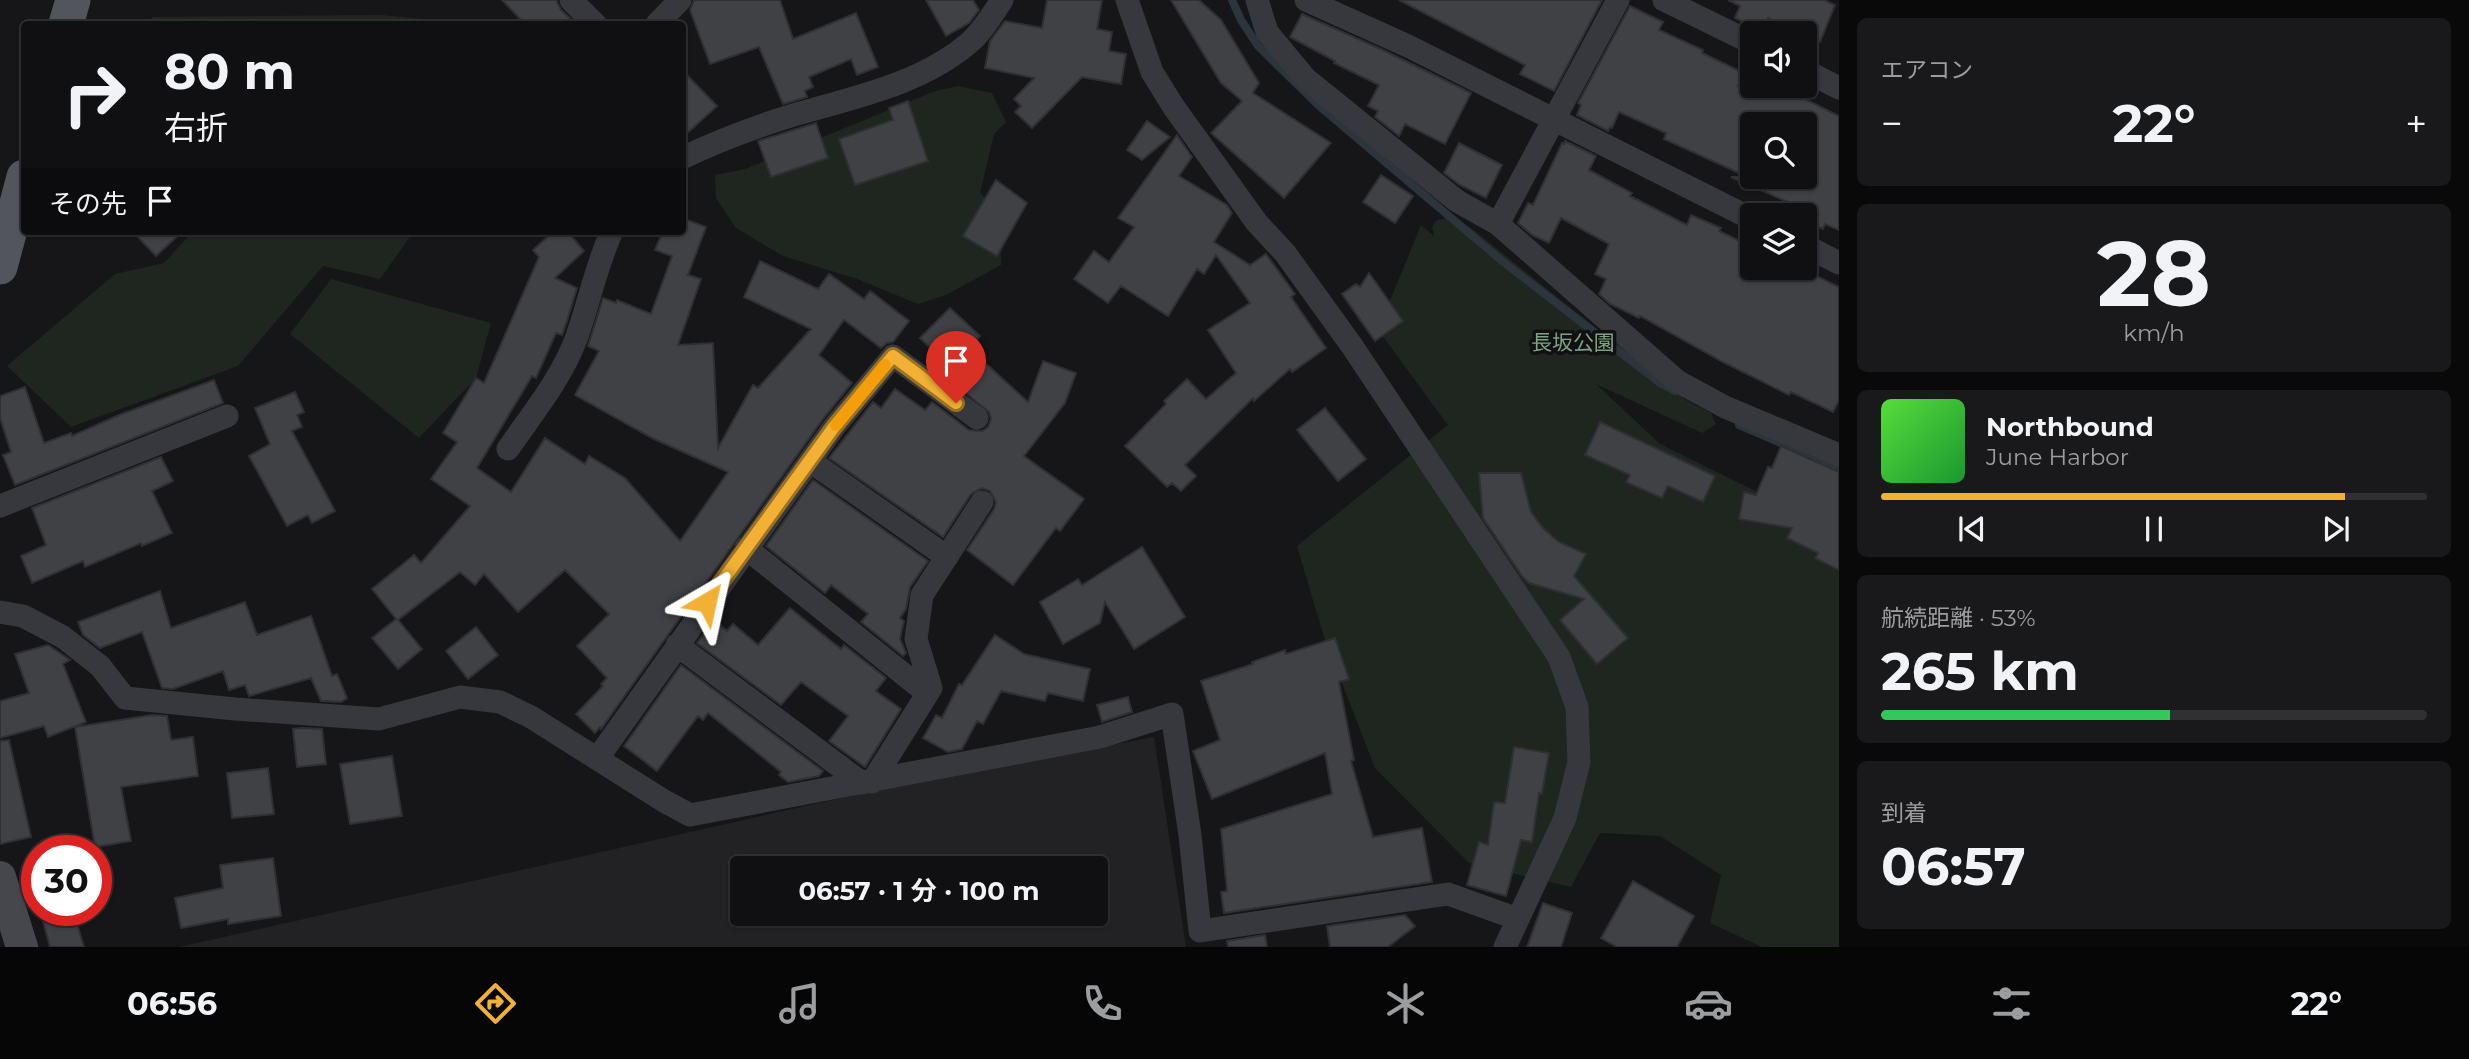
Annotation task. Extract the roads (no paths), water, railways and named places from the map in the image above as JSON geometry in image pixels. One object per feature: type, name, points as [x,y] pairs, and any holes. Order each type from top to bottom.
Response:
[{"type":"main road","points":[[67,21],[73,0]]},
{"type":"main road","points":[[0,267],[21,188]]},
{"type":"main road","points":[[0,877],[22,947]]},
{"type":"street","points":[[571,0],[592,21]]},
{"type":"street","points":[[660,21],[680,0]]},
{"type":"street","points":[[686,156],[783,118],[914,79],[969,43],[1002,0]]},
{"type":"street","points":[[1127,0],[1152,72],[1174,106],[1257,223],[1285,253],[1352,346],[1559,657],[1577,707],[1579,762],[1565,818],[1505,947]]},
{"type":"street","points":[[1257,0],[1267,32],[1306,79],[1457,201],[1498,224],[1677,381],[1726,407],[1839,455]]},
{"type":"street","points":[[1306,0],[1408,46],[1740,213]]},
{"type":"street","points":[[1498,224],[1618,0]]},
{"type":"street","points":[[1664,0],[1740,37]]},
{"type":"street","points":[[1817,77],[1839,88]]},
{"type":"street","points":[[508,449],[547,394],[575,341],[610,235]]},
{"type":"street","points":[[1817,252],[1839,263]]},
{"type":"street","points":[[597,759],[834,427],[893,356],[977,418]]},
{"type":"street","points":[[0,506],[227,416]]},
{"type":"street","points":[[810,461],[947,557]]},
{"type":"street","points":[[867,782],[930,688],[916,639],[922,595],[982,502]]},
{"type":"street","points":[[746,548],[927,693]]},
{"type":"street","points":[[0,612],[23,616],[63,637],[100,666],[124,698],[379,719],[460,696],[500,702],[531,717],[690,815],[1100,737],[1172,714],[1190,835],[1201,939],[1448,894],[1518,919]]},
{"type":"street","points":[[677,645],[867,782]]},
{"type":"waterway","points":[[1232,0],[1258,46],[1318,105],[1502,261],[1660,383],[1675,391]]},
{"type":"waterway","points":[[1739,425],[1839,468]]},
{"type":"park label","name":"長坂公園","points":[[1573,342]]}]
